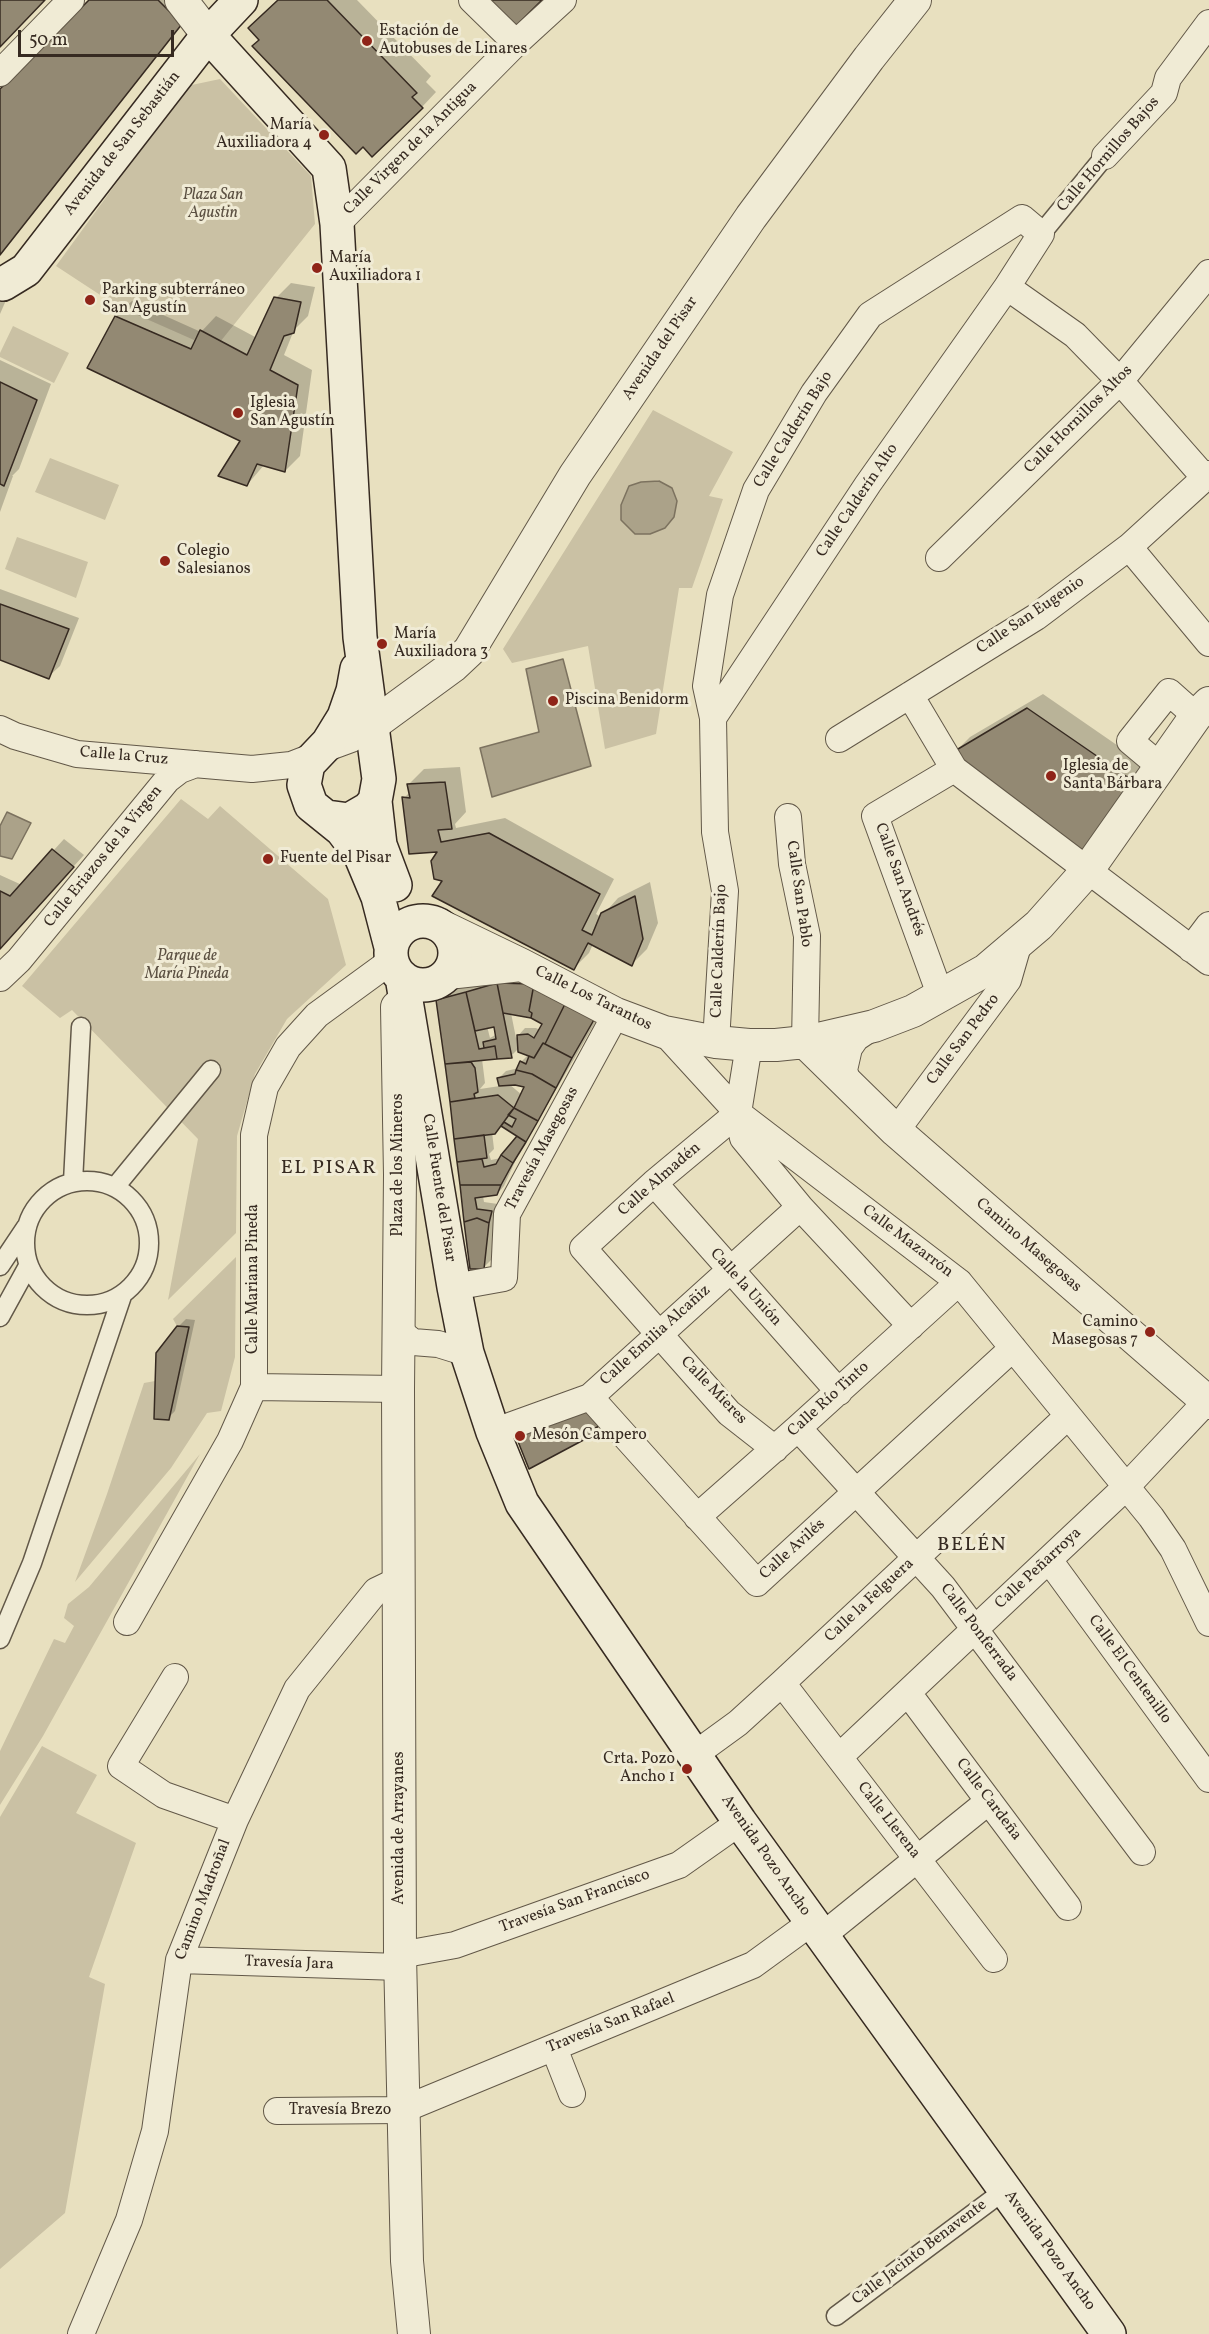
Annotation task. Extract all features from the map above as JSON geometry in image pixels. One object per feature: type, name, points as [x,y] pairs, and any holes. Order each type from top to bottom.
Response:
[{"type":"main road","name":"Avenida de San Sebastián","points":[[2,284],[26,270],[208,34],[241,0]]},
{"type":"main road","points":[[208,34],[329,168],[337,224],[360,637],[379,779],[375,801],[380,845],[393,882],[405,904],[448,933],[454,946],[454,961],[409,969]]},
{"type":"main road","points":[[360,637],[351,700],[336,732],[304,775],[317,807],[347,836],[363,860],[409,969]]},
{"type":"main road","points":[[322,751],[345,745],[357,748],[368,755],[377,769]]},
{"type":"main road","points":[[317,807],[338,820],[354,818],[368,809],[375,801]]},
{"type":"main road","points":[[409,969],[394,938],[404,927],[417,921],[432,923]]},
{"type":"main road","name":"Calle Fuente del Pisar","points":[[409,969],[410,1023],[467,1353]]},
{"type":"main road","name":"Avenida Pozo Ancho","points":[[467,1353],[493,1432],[522,1503],[740,1822],[1109,2334]]},
{"type":"street","points":[[0,73],[71,0]]},
{"type":"street","points":[[181,0],[208,34]]},
{"type":"street","points":[[472,0],[516,43]]},
{"type":"street","name":"Calle Virgen de la Antigua","points":[[337,224],[516,43],[563,0]]},
{"type":"street","name":"Avenida del Pisar","points":[[322,751],[351,739],[422,690],[461,660],[479,639],[574,475],[751,217],[915,0]]},
{"type":"street","name":"Calle Hornillos Bajos","points":[[1007,287],[1041,234],[1104,156],[1164,93],[1168,78],[1209,23]]},
{"type":"street","name":"Calle Calderín Bajo","points":[[716,1042],[724,891],[715,831],[713,718],[706,686],[720,595],[756,490],[814,393],[870,315],[1022,218],[1041,234]]},
{"type":"street","name":"Calle Hornillos Altos","points":[[939,558],[1120,381],[1209,273]]},
{"type":"street","points":[[1007,287],[1075,335],[1120,381],[1204,486]]},
{"type":"street","name":"Calle Calderín Alto","points":[[713,718],[868,484],[1007,287]]},
{"type":"street","name":"Calle San Eugenio","points":[[839,739],[1036,617],[1129,547],[1204,486]]},
{"type":"street","points":[[1129,547],[1209,643]]},
{"type":"street","name":"Avenida del Pisar","points":[[367,692],[373,699],[382,702],[422,690]]},
{"type":"street","name":"Avenida del Pisar","points":[[377,769],[387,730],[422,690]]},
{"type":"street","points":[[910,695],[954,769],[1200,955],[1209,925]]},
{"type":"street","name":"Calle San Pedro","points":[[716,1042],[749,1045],[805,1042],[874,1026],[941,997],[986,970],[1039,925],[1088,871],[1203,710]]},
{"type":"street","name":"Calle la Cruz","points":[[0,729],[15,736],[77,754],[252,769],[291,765],[322,751]]},
{"type":"street","name":"Calle Eriazos de la Virgen","points":[[0,978],[10,963],[167,780],[180,770],[196,764]]},
{"type":"street","name":"Calle la Cruz","points":[[252,769],[277,778],[317,807]]},
{"type":"street","name":"Calle San Andrés","points":[[941,997],[875,816],[954,769]]},
{"type":"street","name":"Calle San Pablo","points":[[788,818],[792,864],[807,936],[805,1042]]},
{"type":"street","name":"Calle Los Tarantos","points":[[432,923],[522,965],[616,1014],[664,1032],[716,1042]]},
{"type":"street","name":"Calle San Pedro","points":[[896,1131],[1008,980],[1019,942]]},
{"type":"street","name":"Calle Los Tarantos","points":[[409,969],[522,965]]},
{"type":"street","name":"Plaza de los Mineros","points":[[398,1322],[400,1175],[409,969]]},
{"type":"street","name":"Calle Mariana Pineda","points":[[127,1622],[230,1441],[254,1387],[254,1135],[266,1086],[288,1047],[318,1016],[409,969]]},
{"type":"street","name":"Travesía Masegosas","points":[[456,1297],[504,1278],[507,1214],[616,1014]]},
{"type":"street","points":[[849,1087],[844,1070],[849,1048],[856,1038],[874,1026]]},
{"type":"street","points":[[73,1182],[81,1027]]},
{"type":"street","name":"Calle Los Tarantos","points":[[664,1032],[738,1113]]},
{"type":"street","name":"Camino Masegosas","points":[[805,1042],[896,1131],[1208,1402]]},
{"type":"street","points":[[749,1045],[738,1113],[743,1138],[800,1207],[911,1326]]},
{"type":"street","points":[[115,1187],[211,1070]]},
{"type":"street","name":"Calle Almadén","points":[[584,1248],[654,1183],[738,1113]]},
{"type":"street","name":"Calle Mazarrón","points":[[738,1113],[959,1282],[1127,1486],[1173,1549],[1209,1623]]},
{"type":"street","points":[[0,1266],[27,1226],[37,1206],[45,1198],[53,1191],[73,1182],[94,1181],[115,1187],[131,1198],[142,1212],[149,1230],[150,1248],[146,1267],[136,1283],[122,1296],[105,1304],[87,1306],[68,1303],[51,1295],[38,1282],[28,1266],[24,1246],[27,1226]]},
{"type":"street","name":"Calle la Unión","points":[[654,1183],[839,1392]]},
{"type":"street","name":"Calle Emilia Alcañiz","points":[[493,1432],[590,1397],[800,1207]]},
{"type":"street","name":"Calle Mieres","points":[[584,1248],[729,1413],[775,1449]]},
{"type":"street","points":[[0,1317],[28,1266]]},
{"type":"street","name":"Calle Río Tinto","points":[[697,1517],[959,1282]]},
{"type":"street","points":[[0,1639],[32,1563],[122,1296]]},
{"type":"street","points":[[424,1342],[442,1334],[456,1297]]},
{"type":"street","points":[[398,1322],[401,1331],[408,1339],[455,1348],[467,1353]]},
{"type":"street","name":"Avenida de Arrayanes","points":[[398,1322],[402,2110],[407,2260],[414,2334]]},
{"type":"street","name":"Calle Avilés","points":[[590,1397],[757,1583],[1013,1348]]},
{"type":"street","points":[[254,1387],[398,1389]]},
{"type":"street","name":"Calle Peñarroya","points":[[839,1757],[1127,1486],[1208,1402]]},
{"type":"street","name":"Calle la Felguera","points":[[694,1755],[738,1723],[1068,1416]]},
{"type":"street","name":"Calle Ponferrada","points":[[798,1428],[943,1587],[1142,1852]]},
{"type":"street","name":"Calle El Centenillo","points":[[1049,1560],[1209,1779]]},
{"type":"street","name":"Camino Madroñal","points":[[81,2334],[129,2220],[155,2131],[179,1960],[235,1820],[297,1689],[376,1592],[399,1580]]},
{"type":"street","points":[[175,1677],[121,1766],[164,1795],[235,1820]]},
{"type":"street","name":"Calle Llerena","points":[[782,1683],[994,1959]]},
{"type":"street","name":"Calle Cardeña","points":[[908,1693],[1068,1906]]},
{"type":"street","name":"Travesía San Rafael","points":[[402,2110],[753,1965],[817,1929],[917,1858],[989,1801]]},
{"type":"street","name":"Travesía San Francisco","points":[[400,1961],[455,1945],[679,1865],[740,1822]]},
{"type":"street","name":"Travesía Jara","points":[[179,1960],[400,1961]]},
{"type":"street","points":[[554,2048],[572,2094]]},
{"type":"street","name":"Travesía Brezo","points":[[277,2111],[402,2110]]},
{"type":"street","name":"Calle Jacinto Benavente","points":[[836,2316],[1005,2190]]},
{"type":"green space","name":"Plaza San Agustin","points":[[220,79],[311,176],[315,224],[220,342],[200,330],[194,340],[117,306],[56,266],[187,86]]},
{"type":"green space","points":[[13,326],[69,353],[54,383],[0,357]]},
{"type":"green space","points":[[653,410],[733,452],[709,496],[723,499],[692,588],[679,588],[656,734],[605,749],[588,646],[512,663],[503,649]]},
{"type":"green space","points":[[50,458],[119,485],[105,520],[35,492]]},
{"type":"green space","points":[[17,537],[88,562],[76,598],[5,569]]},
{"type":"green space","name":"Parque de María Pineda","points":[[181,799],[208,819],[220,806],[328,899],[346,965],[287,1019],[255,1074],[237,1136],[236,1233],[168,1300],[198,1139],[72,1010],[60,1018],[22,986]]},
{"type":"green space","points":[[236,1257],[235,1357],[221,1411],[207,1413],[171,1468],[75,1582],[144,1383],[155,1381],[154,1419],[169,1420],[188,1327],[177,1326],[173,1319]]},
{"type":"green space","points":[[200,1454],[43,1736],[0,1805],[0,1751],[54,1639],[65,1643],[74,1626],[64,1618],[68,1604],[89,1587]]},
{"type":"green space","points":[[42,1746],[97,1775],[76,1813],[136,1843],[89,1977],[105,1984],[65,2213],[0,2269],[0,1817]]},
{"type":"shaded area","points":[[659,481],[672,488],[677,501],[674,517],[665,528],[650,534],[635,534],[621,520],[621,505],[629,486],[641,482]]},
{"type":"shaded area","name":"Piscina Benidorm","points":[[563,659],[591,766],[492,797],[480,748],[539,732],[526,669]]},
{"type":"shaded area","points":[[7,812],[31,823],[12,859],[0,856],[0,826]]},
{"type":"building","points":[[0,0],[45,0],[0,47]]},
{"type":"building","points":[[89,0],[158,0],[182,24],[0,255],[0,89]]},
{"type":"building","points":[[278,0],[327,0],[417,93],[412,97],[423,108],[372,157],[363,147],[356,154],[252,46],[259,40],[248,28]]},
{"type":"building","points":[[488,0],[542,0],[515,27]]},
{"type":"building","name":"Iglesia San Agustín","points":[[274,297],[301,302],[294,333],[284,336],[270,370],[298,385],[285,472],[257,464],[247,486],[218,476],[240,441],[87,368],[115,316],[191,349],[200,330],[247,355]]},
{"type":"building","points":[[0,382],[37,400],[4,486],[0,484]]},
{"type":"building","points":[[0,604],[69,629],[49,679],[0,660]]},
{"type":"building","name":"Iglesia de Santa Bárbara","points":[[1027,708],[1139,785],[1086,857],[953,752]]},
{"type":"building","points":[[445,782],[452,829],[438,830],[441,842],[489,833],[600,894],[582,930],[592,935],[601,913],[635,896],[643,939],[632,966],[588,943],[574,970],[432,896],[442,881],[434,879],[431,861],[437,852],[409,854],[402,797],[410,798],[407,784]]},
{"type":"building","points":[[52,849],[74,867],[0,949],[0,891],[10,896]]},
{"type":"building","points":[[497,983],[512,1058],[497,1059],[495,1046],[484,1048],[483,1042],[496,1039],[494,1027],[475,1031],[466,992]]},
{"type":"building","points":[[497,983],[534,984],[529,1011],[532,1013],[531,1018],[503,1013]]},
{"type":"building","points":[[534,984],[566,1002],[545,1044],[543,1043],[534,1058],[518,1052],[517,1035],[528,1034],[534,1038],[542,1024],[531,1018],[532,1013],[529,1011]]},
{"type":"building","points":[[466,992],[479,1049],[495,1046],[497,1059],[445,1064],[436,1000]]},
{"type":"building","points":[[566,1002],[595,1018],[572,1058],[545,1044]]},
{"type":"building","points":[[543,1043],[572,1058],[556,1088],[532,1074],[516,1070],[520,1061],[526,1064],[529,1056],[534,1058]]},
{"type":"building","points":[[471,1062],[475,1068],[478,1092],[474,1094],[475,1098],[450,1102],[445,1064]]},
{"type":"building","points":[[516,1070],[532,1074],[556,1088],[538,1121],[514,1108],[524,1087],[499,1086],[497,1078],[515,1074]]},
{"type":"building","points":[[498,1095],[514,1108],[495,1134],[454,1139],[450,1102]]},
{"type":"building","points":[[514,1108],[538,1121],[526,1142],[501,1126],[504,1122],[512,1127],[516,1119],[508,1115]]},
{"type":"building","points":[[484,1135],[487,1158],[457,1162],[454,1139]]},
{"type":"building","points":[[517,1136],[526,1142],[513,1163],[501,1155]]},
{"type":"building","points":[[501,1155],[513,1163],[501,1185],[460,1185],[457,1162],[482,1159],[484,1167],[496,1164]]},
{"type":"building","points":[[460,1185],[501,1185],[497,1195],[475,1198],[477,1209],[492,1211],[489,1223],[477,1218],[464,1222]]},
{"type":"building","points":[[477,1218],[489,1223],[484,1269],[470,1269],[464,1222]]},
{"type":"building","points":[[177,1326],[189,1327],[169,1420],[154,1419],[156,1353]]},
{"type":"building","points":[[582,1406],[599,1426],[589,1432],[591,1436],[529,1469],[513,1429]]},
{"type":"place","name":"Estación de Autobuses de Linares","points":[[367,41]]},
{"type":"place","name":"María Auxiliadora 4","points":[[324,135]]},
{"type":"place","name":"María Auxiliadora 1","points":[[317,268]]},
{"type":"place","name":"Parking subterráneo San Agustín","points":[[90,300]]},
{"type":"place","name":"Iglesia San Agustín","points":[[238,413]]},
{"type":"place","name":"Colegio Salesianos","points":[[165,561]]},
{"type":"place","name":"María Auxiliadora 3","points":[[382,644]]},
{"type":"place","name":"Piscina Benidorm","points":[[553,701]]},
{"type":"place","name":"Iglesia de Santa Bárbara","points":[[1051,776]]},
{"type":"place","name":"Fuente del Pisar","points":[[268,859]]},
{"type":"place","name":"Camino Masegosas 7","points":[[1150,1332]]},
{"type":"place","name":"Mesón Campero","points":[[520,1436]]},
{"type":"place","name":"Crta. Pozo Ancho 1","points":[[687,1769]]},
{"type":"district","name":"EL PISAR","points":[[329,1169]]},
{"type":"district","name":"BELÉN","points":[[972,1546]]}]
